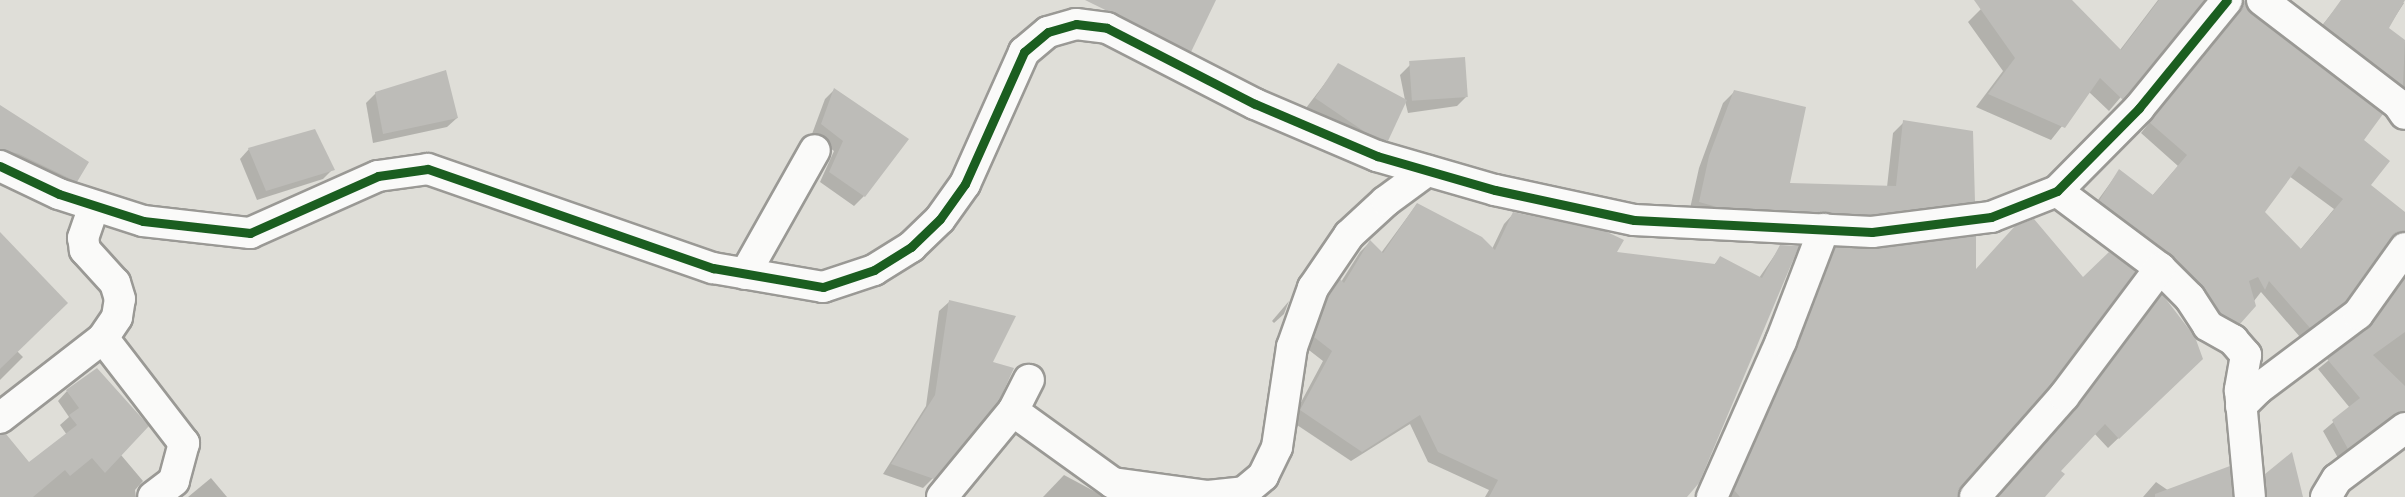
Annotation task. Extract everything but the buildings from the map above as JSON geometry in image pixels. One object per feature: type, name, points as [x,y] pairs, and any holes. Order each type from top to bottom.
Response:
[{"type":"street","points":[[0,166],[59,194],[143,221],[250,233],[378,176],[428,169],[713,268],[823,286],[874,270],[911,247],[940,219],[965,184],[1024,52],[1048,32],[1076,24],[1107,28],[1255,104],[1377,156],[1427,171],[1634,220],[1872,232],[1991,217],[2057,191],[2139,108],[2228,0]]},
{"type":"street","points":[[2262,0],[2398,104],[2405,114]]},
{"type":"street","points":[[745,274],[815,150]]},
{"type":"street","points":[[1013,411],[1113,483],[1208,496],[1244,492],[1263,476],[1277,447],[1292,347],[1313,288],[1349,235],[1386,201],[1427,171]]},
{"type":"street","points":[[2057,191],[2160,268],[2190,298],[2208,326],[2233,340],[2246,355],[2241,406],[2250,497]]},
{"type":"street","points":[[0,418],[103,338],[117,317],[120,299],[114,283],[85,250],[83,238],[94,206]]},
{"type":"street","points":[[1712,497],[1781,341],[1824,229]]},
{"type":"street","points":[[2241,406],[2258,389],[2358,314],[2405,248]]},
{"type":"street","points":[[1975,497],[2064,396],[2160,268]]},
{"type":"street","points":[[103,338],[184,443],[174,481],[153,497]]},
{"type":"street","points":[[942,497],[1013,411],[1029,380]]},
{"type":"street","points":[[2326,497],[2337,479],[2405,428]]},
{"type":"cycle path","points":[[0,166],[59,194],[143,221],[250,233],[378,176],[428,169],[713,268],[823,287],[874,270],[911,247],[940,219],[965,184],[1024,52],[1048,32],[1076,24],[1107,28],[1255,104],[1377,156],[1495,190],[1634,220],[1872,232],[1991,217],[2057,191],[2139,108],[2227,0]]}]
